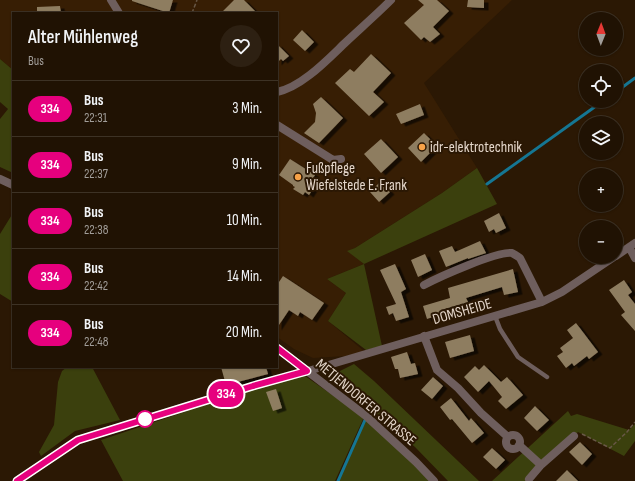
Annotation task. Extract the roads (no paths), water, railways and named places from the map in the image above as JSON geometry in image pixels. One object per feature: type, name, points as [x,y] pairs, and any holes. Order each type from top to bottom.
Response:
[{"type":"street","points":[[111,0],[117,12]]},
{"type":"street","points":[[278,92],[298,83],[324,62],[391,0]]},
{"type":"street","points":[[278,126],[333,160],[341,159]]},
{"type":"street","points":[[0,179],[12,185]]},
{"type":"street","points":[[632,245],[635,258]]},
{"type":"street","name":"DOMSHEIDE","points":[[623,251],[632,245]]},
{"type":"street","points":[[424,285],[440,276],[489,258],[513,254],[520,258],[542,302]]},
{"type":"street","name":"DOMSHEIDE","points":[[17,481],[78,440],[253,386],[542,302],[562,292],[603,264]]},
{"type":"street","points":[[424,336],[437,370],[458,388],[481,413],[508,437],[506,442],[508,447],[513,449],[519,445],[541,465]]},
{"type":"street","name":"METJENDORFER STRASSE","points":[[278,349],[366,416],[416,462],[434,481]]},
{"type":"street","points":[[529,479],[541,465],[574,436]]},
{"type":"lane","points":[[495,316],[500,329],[518,357],[547,377]]},
{"type":"waterway","points":[[623,87],[635,78]]},
{"type":"waterway","points":[[487,184],[593,108]]},
{"type":"waterway","points":[[338,481],[365,420]]},
{"type":"place","name":"idr-elektrotechnik","points":[[422,147]]},
{"type":"place","name":"Fußpflege Wiefelstede E. Frank","points":[[298,177]]}]
